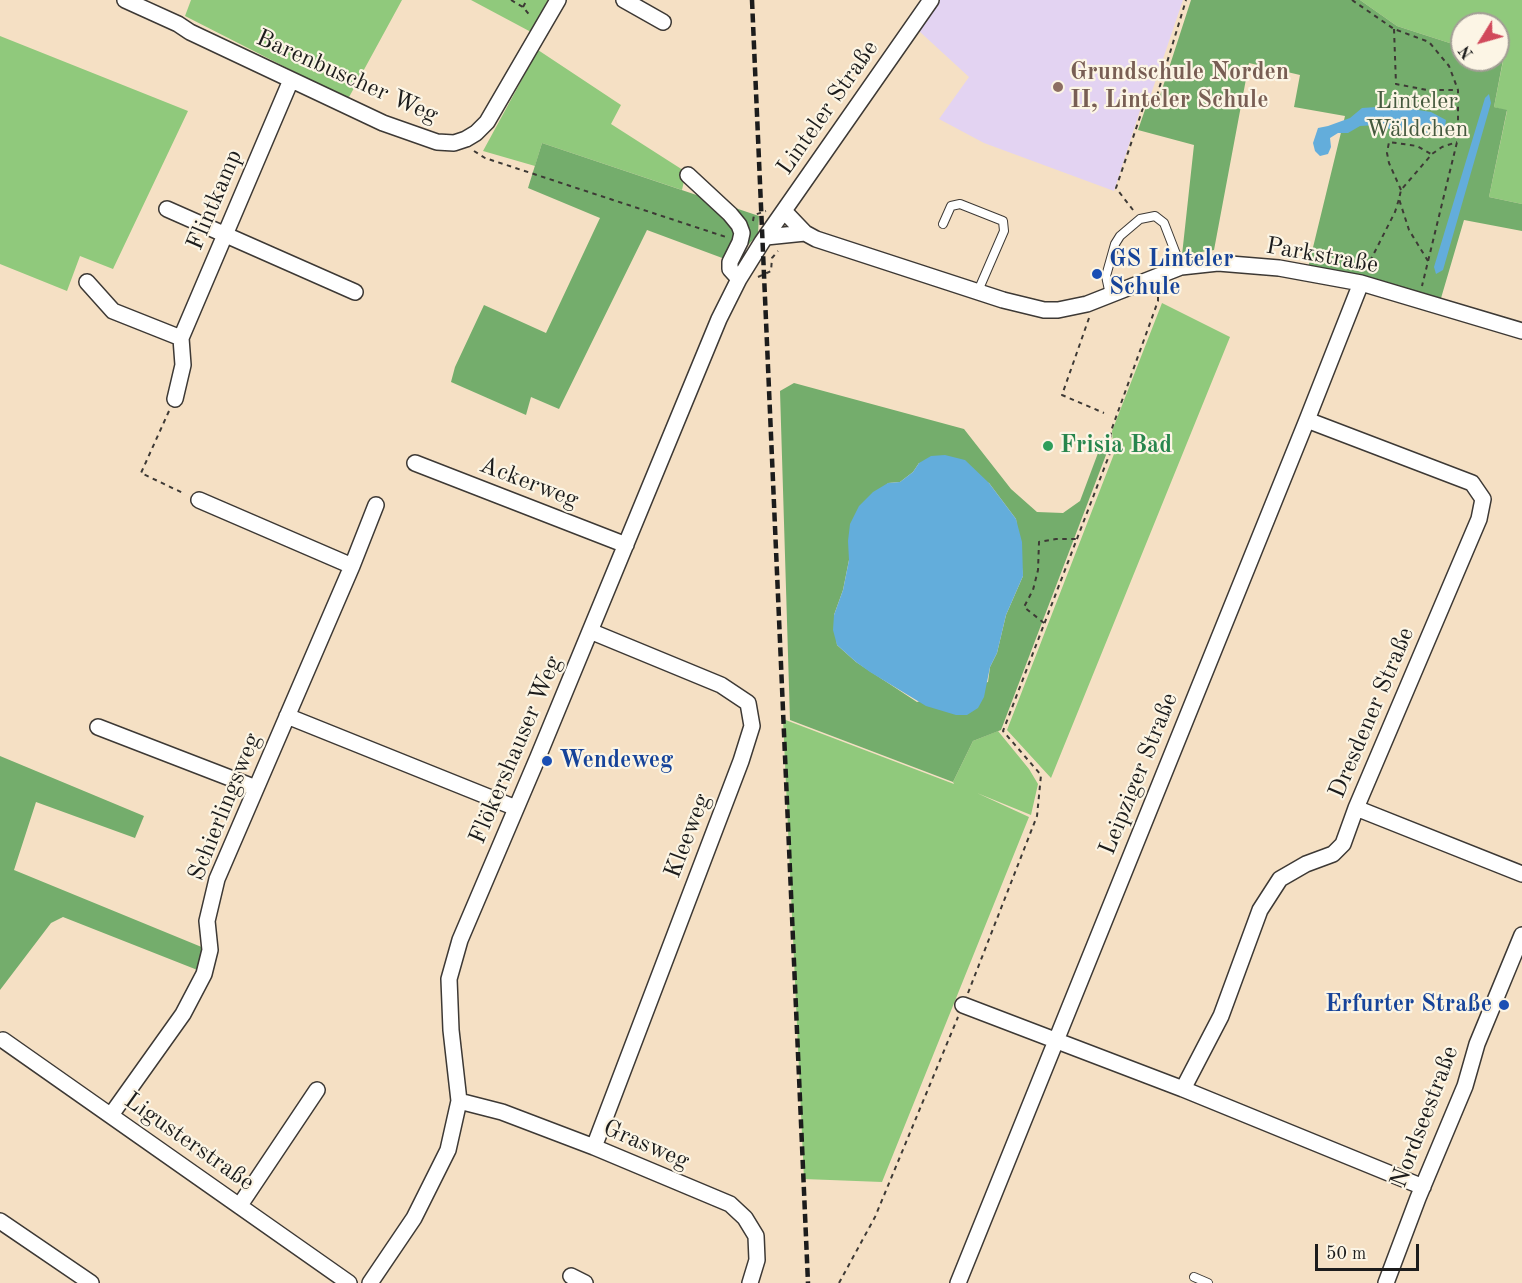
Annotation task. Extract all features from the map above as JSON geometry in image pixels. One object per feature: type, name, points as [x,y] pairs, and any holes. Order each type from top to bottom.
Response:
[{"type":"street","name":"Barenbuscher Weg","points":[[125,0],[383,123],[437,142],[453,143],[466,139]]},
{"type":"street","points":[[466,139],[487,122],[558,0]]},
{"type":"street","points":[[624,0],[663,22]]},
{"type":"street","name":"Linteler Straße","points":[[764,239],[931,0]]},
{"type":"street","name":"Flintkamp","points":[[175,399],[183,365],[181,338],[291,80]]},
{"type":"street","points":[[688,175],[735,220],[742,233],[730,262],[730,269],[739,279]]},
{"type":"street","points":[[166,209],[355,292]]},
{"type":"street","name":"Parkstraße","points":[[784,211],[805,233],[816,239],[1044,310],[1058,310],[1087,303],[1108,288],[1181,267],[1218,263],[1279,268],[1361,283],[1522,331]]},
{"type":"street","name":"Parkstraße","points":[[764,239],[805,233]]},
{"type":"street","name":"Flökershauser Weg","points":[[370,1283],[414,1218],[448,1150],[459,1101],[451,1030],[449,979],[460,940],[719,319],[739,279],[764,239]]},
{"type":"street","points":[[87,282],[113,311],[181,338]]},
{"type":"street","name":"Leipziger Straße","points":[[958,1283],[1361,283]]},
{"type":"street","name":"Dresdener Straße","points":[[1183,1089],[1221,1016],[1260,910],[1280,879],[1306,864],[1333,854],[1343,844],[1356,807],[1479,519],[1483,499],[1472,483],[1307,420]]},
{"type":"street","name":"Ackerweg","points":[[415,464],[626,545]]},
{"type":"street","points":[[199,500],[352,567]]},
{"type":"street","name":"Schierlingsweg","points":[[111,1115],[183,1014],[204,974],[210,950],[207,921],[217,879],[352,567],[376,505]]},
{"type":"street","name":"Kleeweg","points":[[590,631],[721,685],[748,703],[752,726],[737,772],[594,1147]]},
{"type":"street","points":[[287,716],[516,808]]},
{"type":"street","points":[[98,727],[256,788]]},
{"type":"street","points":[[1356,807],[1522,874]]},
{"type":"street","name":"Nordseestraße","points":[[1386,1283],[1465,1086],[1477,1044],[1522,934]]},
{"type":"street","points":[[963,1005],[1183,1089],[1423,1187]]},
{"type":"street","name":"Ligusterstraße","points":[[3,1040],[349,1283]]},
{"type":"street","points":[[240,1205],[317,1090]]},
{"type":"street","name":"Grasweg","points":[[459,1101],[502,1112],[594,1147],[730,1204],[745,1218],[756,1236],[757,1260],[750,1283]]},
{"type":"street","points":[[0,1221],[91,1283]]},
{"type":"street","points":[[571,1276],[585,1283]]},
{"type":"lane","points":[[943,224],[951,206],[960,204],[1003,221],[1004,231],[978,291]]},
{"type":"lane","points":[[1108,288],[1115,244],[1120,236],[1140,219],[1155,216],[1164,223],[1181,267]]},
{"type":"lane","points":[[1194,1277],[1208,1283]]},
{"type":"path","points":[[511,0],[523,7],[527,0]]},
{"type":"path","points":[[1140,219],[1116,188],[1145,102],[1155,102],[1186,0]]},
{"type":"path","points":[[1352,0],[1394,29],[1429,42],[1449,66],[1458,90],[1456,142],[1419,299]]},
{"type":"path","points":[[1394,29],[1396,84],[1427,90],[1458,90]]},
{"type":"path","points":[[466,139],[474,152],[485,158],[740,242]]},
{"type":"path","points":[[1401,190],[1389,163],[1387,153],[1389,142],[1417,146],[1432,154]]},
{"type":"path","points":[[1361,283],[1369,260],[1395,212],[1401,190],[1432,154],[1456,142]]},
{"type":"path","points":[[1399,199],[1409,230],[1428,261]]},
{"type":"path","points":[[739,279],[752,281],[771,271],[772,258],[778,251]]},
{"type":"path","points":[[839,1283],[875,1217],[963,1005],[1037,816],[1041,775],[1003,730],[1110,453],[1111,431],[1158,301],[1159,274]]},
{"type":"path","points":[[1087,303],[1089,320],[1062,394],[1104,413]]},
{"type":"path","points":[[175,399],[141,473],[199,500]]},
{"type":"path","points":[[1044,623],[1024,607],[1033,590],[1039,542],[1077,539]]},
{"type":"shaded area","name":"Grundschule Norden II, Linteler Schule","points":[[940,0],[1183,0],[1149,100],[1144,98],[1114,191],[984,143],[939,119],[969,77],[919,31]]},
{"type":"green space","points":[[191,0],[402,0],[348,99],[185,16]]},
{"type":"green space","points":[[471,0],[548,0],[531,32]]},
{"type":"green space","name":"Linteler Wäldchen","points":[[1191,0],[1360,0],[1397,26],[1450,43],[1450,72],[1501,72],[1494,107],[1507,110],[1489,197],[1522,204],[1522,231],[1464,220],[1439,305],[1307,272],[1345,116],[1294,107],[1300,75],[1249,63],[1214,250],[1182,255],[1194,145],[1138,130],[1147,104],[1157,105]]},
{"type":"green space","points":[[1360,0],[1522,0],[1522,204],[1489,197],[1507,111],[1494,107],[1501,72],[1510,72],[1510,12],[1450,12],[1450,43],[1397,26]]},
{"type":"green space","points":[[0,36],[188,111],[113,269],[80,256],[67,291],[0,264]]},
{"type":"green space","points":[[538,50],[621,105],[611,124],[686,172],[682,190],[542,143],[535,166],[483,151]]},
{"type":"green space","points":[[542,143],[759,216],[758,234],[733,262],[647,230],[559,409],[531,397],[526,415],[451,382],[455,367],[484,305],[546,333],[600,218],[528,188]]},
{"type":"green space","points":[[1162,303],[1230,337],[1051,778],[1007,730],[1114,454],[1112,431]]},
{"type":"green space","points":[[794,383],[964,429],[1011,489],[1037,512],[1063,513],[1080,501],[1104,437],[1108,440],[1106,455],[1001,730],[973,741],[953,782],[790,720],[780,391]],"holes":[[[919,463],[989,483],[1016,519],[1023,576],[1006,615],[997,653],[990,667],[988,682],[917,702],[856,662],[837,645],[834,615],[843,590],[849,560],[888,483],[900,482],[913,472]]]},
{"type":"green space","points":[[783,719],[954,784],[973,741],[998,731],[1029,769],[1038,784],[1031,815],[977,793],[1029,817],[882,1182],[804,1179]]},
{"type":"green space","points":[[0,756],[144,816],[135,838],[36,802],[14,870],[204,948],[200,971],[63,917],[51,923],[0,990]]},
{"type":"water","points":[[1489,94],[1491,103],[1443,270],[1436,274],[1434,267],[1485,98]]},
{"type":"water","points":[[1392,106],[1431,112],[1446,120],[1445,127],[1440,134],[1429,137],[1398,135],[1390,129],[1375,125],[1360,126],[1348,133],[1338,133],[1330,138],[1331,147],[1328,154],[1320,156],[1315,151],[1313,143],[1318,128],[1350,118],[1362,108]]},
{"type":"water","points":[[945,455],[965,460],[989,483],[1016,519],[1022,542],[1023,576],[1006,615],[997,653],[990,667],[984,697],[978,708],[967,715],[956,715],[926,706],[870,672],[837,645],[833,630],[834,615],[843,590],[849,560],[850,524],[859,506],[873,492],[888,483],[900,482],[913,472],[919,463],[931,456]]},
{"type":"railway","points":[[752,0],[808,1283]]},
{"type":"place","name":"Grundschule Norden II, Linteler Schule","points":[[1058,87]]},
{"type":"place","name":"GS Linteler Schule","points":[[1097,274]]},
{"type":"place","name":"Frisia Bad","points":[[1048,446]]},
{"type":"place","name":"Wendeweg","points":[[547,761]]},
{"type":"place","name":"Erfurter Straße","points":[[1504,1005]]}]
